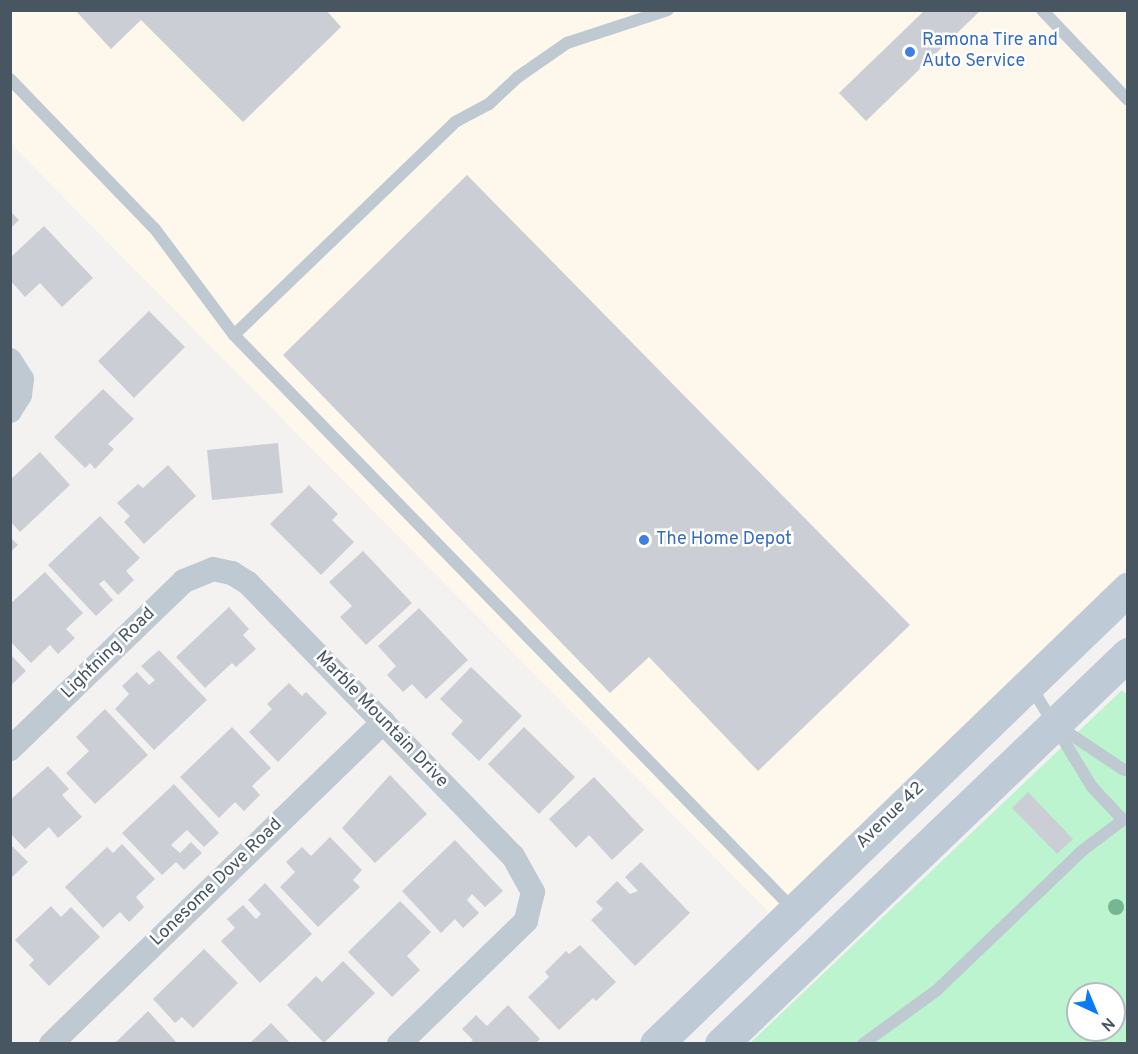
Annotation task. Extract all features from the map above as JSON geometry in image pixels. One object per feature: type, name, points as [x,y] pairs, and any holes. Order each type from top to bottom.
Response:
[{"type":"street","points":[[10,411],[20,395],[16,369]]},
{"type":"street","name":"Marble Mountain Drive","points":[[213,569],[232,573],[248,583],[513,856],[533,892],[526,921],[399,1044]]},
{"type":"street","name":"Lightning Road","points":[[10,749],[184,581],[213,569]]},
{"type":"street","name":"Avenue 42","points":[[656,1044],[1028,682],[1128,589]]},
{"type":"street","points":[[721,1044],[1052,722],[1128,654]]},
{"type":"street","name":"Lonesome Dove Road","points":[[51,1044],[383,722]]},
{"type":"lane","points":[[234,335],[455,122],[489,104],[518,77],[567,43],[668,10]]},
{"type":"lane","points":[[1042,10],[1128,100]]},
{"type":"lane","points":[[10,80],[155,229],[234,335],[794,910]]},
{"type":"lane","points":[[863,1044],[937,990],[1083,850],[1123,819],[1092,787],[1028,682]]},
{"type":"lane","points":[[1052,722],[1124,771]]},
{"type":"shaded area","points":[[10,11],[1127,11],[1127,567],[771,914],[11,144]]},
{"type":"green space","points":[[1122,690],[1127,695],[1127,1043],[749,1044]]},
{"type":"building","points":[[75,10],[326,10],[341,27],[243,122],[141,20],[111,49]]},
{"type":"building","name":"Ramona Tire and Auto Service","points":[[925,10],[981,10],[866,121],[839,93]]},
{"type":"building","name":"The Home Depot","points":[[467,175],[910,625],[758,771],[649,657],[610,693],[283,355]]},
{"type":"building","points":[[10,211],[19,220],[10,229]]},
{"type":"building","points":[[44,226],[93,278],[62,307],[40,283],[25,297],[10,280],[10,258]]},
{"type":"building","points":[[149,311],[185,347],[134,398],[98,361]]},
{"type":"building","points":[[103,389],[134,419],[108,444],[114,449],[95,469],[90,463],[85,468],[54,437]]},
{"type":"building","points":[[278,443],[283,493],[212,500],[207,450]]},
{"type":"building","points":[[40,452],[70,485],[20,532],[10,521],[10,480]]},
{"type":"building","points":[[168,465],[196,496],[144,544],[124,522],[130,516],[117,503],[138,484],[143,488]]},
{"type":"building","points":[[309,485],[338,514],[332,520],[354,542],[321,575],[270,524]]},
{"type":"building","points":[[100,516],[140,558],[126,571],[134,580],[118,595],[104,580],[99,584],[113,600],[96,616],[48,565]]},
{"type":"building","points":[[10,537],[18,545],[10,552]]},
{"type":"building","points":[[363,551],[412,603],[366,645],[340,617],[352,606],[329,582]]},
{"type":"building","points":[[45,572],[83,613],[66,629],[75,638],[58,654],[50,645],[31,663],[10,641],[10,604]]},
{"type":"building","points":[[229,607],[249,629],[243,635],[256,649],[236,667],[232,663],[205,688],[176,657]]},
{"type":"building","points":[[419,608],[468,660],[426,699],[412,684],[403,692],[387,675],[396,666],[378,646]]},
{"type":"building","points":[[159,650],[207,700],[154,750],[115,709],[129,694],[122,686],[137,672],[149,685],[155,680],[141,666]]},
{"type":"building","points":[[10,654],[26,671],[10,686]]},
{"type":"building","points":[[471,667],[522,716],[479,761],[451,734],[463,721],[440,699]]},
{"type":"building","points":[[289,683],[302,696],[306,692],[327,713],[278,762],[249,732],[272,709],[267,704]]},
{"type":"building","points":[[105,709],[148,755],[95,804],[66,773],[89,751],[76,737]]},
{"type":"building","points":[[232,727],[271,768],[252,786],[260,795],[244,811],[235,802],[219,818],[180,777]]},
{"type":"building","points":[[524,727],[575,777],[539,814],[488,764]]},
{"type":"building","points":[[48,766],[69,789],[62,795],[82,817],[58,838],[49,827],[25,849],[10,833],[10,800]]},
{"type":"building","points":[[390,775],[427,814],[375,863],[342,828]]},
{"type":"building","points":[[594,777],[644,830],[612,860],[589,835],[576,848],[549,819]]},
{"type":"building","points":[[174,784],[219,833],[204,847],[187,830],[171,845],[180,853],[191,842],[202,853],[184,870],[176,862],[162,875],[122,833]]},
{"type":"building","points":[[1028,792],[1073,839],[1057,854],[1012,808]]},
{"type":"building","points":[[330,837],[362,870],[353,880],[360,887],[318,927],[280,887],[295,872],[286,862],[302,847],[311,856]]},
{"type":"building","points":[[455,840],[503,891],[485,907],[472,894],[467,900],[479,913],[463,928],[455,919],[441,933],[402,891]]},
{"type":"building","points":[[10,844],[28,862],[10,879]]},
{"type":"building","points":[[122,844],[155,879],[136,897],[144,907],[129,922],[120,912],[103,928],[65,887],[107,847],[113,853]]},
{"type":"building","points":[[641,862],[690,913],[635,966],[591,920],[603,909],[596,902],[617,881],[630,894],[638,891],[625,877]]},
{"type":"building","points":[[265,883],[312,934],[260,983],[221,941],[235,928],[227,919],[243,905],[256,919],[261,914],[248,900]]},
{"type":"building","points":[[400,901],[431,932],[407,956],[420,970],[392,997],[348,952]]},
{"type":"building","points":[[51,906],[61,917],[71,907],[100,937],[49,986],[29,965],[34,960],[15,940]]},
{"type":"building","points":[[580,945],[616,982],[596,1001],[593,998],[559,1030],[528,997],[549,977],[545,972],[566,951],[569,954]]},
{"type":"building","points":[[204,949],[238,983],[193,1028],[182,1017],[175,1023],[153,999]]},
{"type":"building","points":[[343,961],[375,993],[324,1043],[287,1005],[316,976],[322,982]]},
{"type":"building","points":[[508,1005],[540,1039],[535,1044],[469,1044],[473,1040],[462,1029],[476,1015],[487,1026]]},
{"type":"building","points":[[148,1011],[178,1044],[114,1044]]},
{"type":"building","points":[[271,1023],[291,1044],[249,1044]]},
{"type":"place","name":"Ramona Tire and Auto Service","points":[[910,52]]},
{"type":"place","name":"The Home Depot","points":[[644,540]]}]
